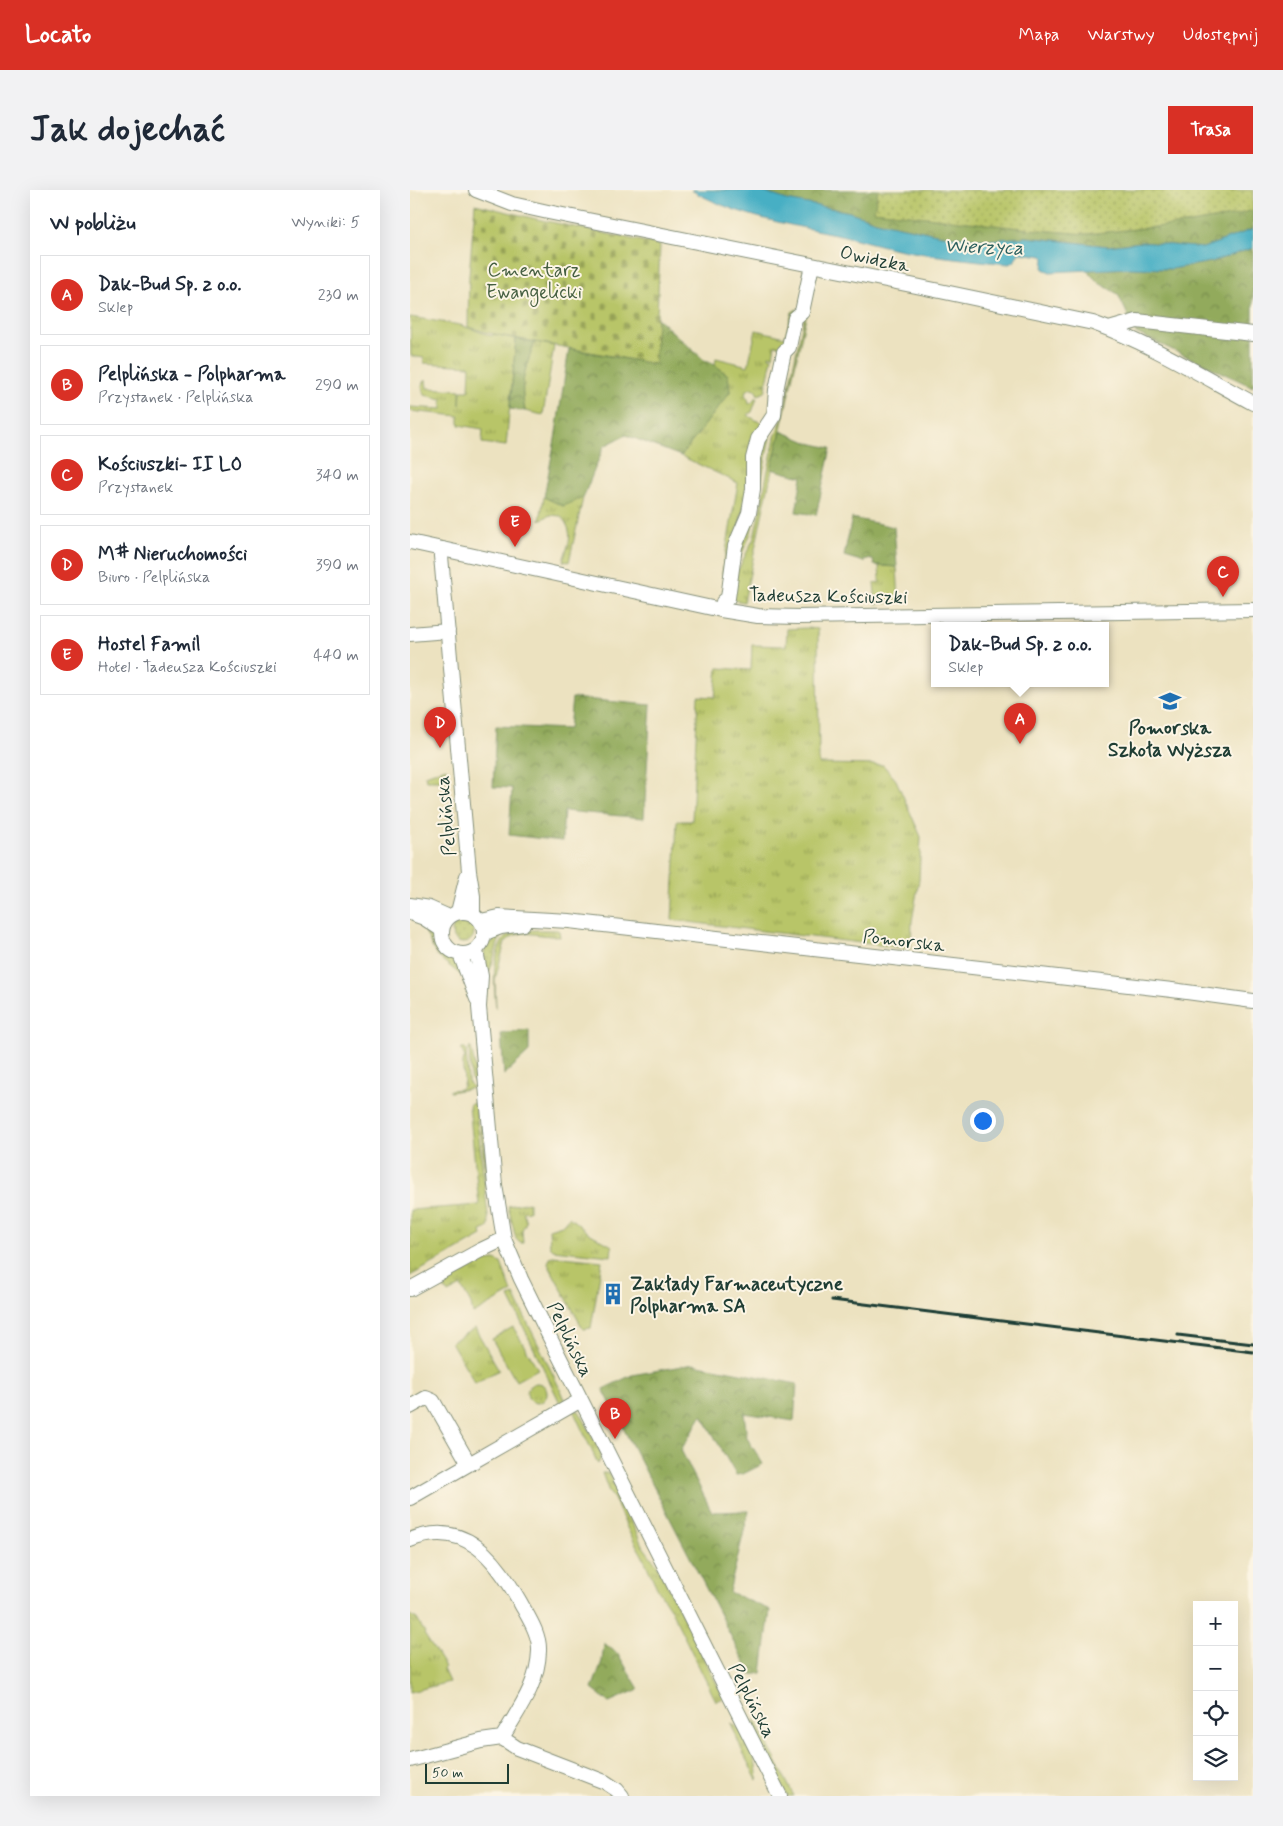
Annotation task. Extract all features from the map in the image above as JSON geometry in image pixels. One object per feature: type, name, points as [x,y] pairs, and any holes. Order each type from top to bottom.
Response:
[{"type":"street","name":"Owidzka","points":[[476,190],[512,204],[539,210],[1093,323],[1149,348],[1253,403]]},
{"type":"street","points":[[723,602],[728,598],[736,546],[749,513],[754,489],[753,458],[758,439],[774,415],[776,390],[784,352],[789,346],[795,318],[802,312],[812,265]]},
{"type":"street","points":[[1109,329],[1137,321],[1253,334]]},
{"type":"street","name":"Tadeusza Kościuszki","points":[[410,542],[721,610],[758,616],[799,618],[1253,610]]},
{"type":"street","name":"Pelplińska","points":[[443,549],[441,556],[469,870],[480,923]]},
{"type":"street","points":[[410,634],[448,631]]},
{"type":"street","name":"Pelplińska","points":[[450,920],[469,870]]},
{"type":"street","points":[[410,905],[429,908],[450,920]]},
{"type":"street","points":[[410,913],[424,918],[450,920],[466,912],[480,923],[480,946],[476,950],[468,954],[460,954],[452,952],[446,946],[442,938],[450,920]]},
{"type":"street","name":"Pomorska","points":[[480,923],[499,917],[551,919],[1172,990],[1253,1001]]},
{"type":"street","name":"Pelplińska","points":[[476,950],[481,976],[479,1007],[495,1185],[504,1239],[521,1279],[780,1796]]},
{"type":"street","name":"Pelplińska","points":[[460,954],[479,1007]]},
{"type":"street","points":[[410,1289],[504,1239]]},
{"type":"street","points":[[410,1407],[426,1398],[433,1401],[469,1464]]},
{"type":"street","points":[[410,1498],[581,1400]]},
{"type":"street","points":[[410,1540],[425,1535],[440,1534],[466,1540],[481,1549],[500,1568],[532,1623],[538,1640],[539,1651],[536,1672],[526,1700],[502,1738]]},
{"type":"street","points":[[410,1760],[481,1741],[502,1738],[517,1748],[592,1776],[617,1790],[622,1796]]},
{"type":"green space","points":[[758,190],[878,190],[875,211],[1086,234],[1185,224],[1253,210],[1253,229],[1203,248],[1142,242],[1108,246],[1026,237],[990,240],[941,235],[876,221],[850,212],[787,200]]},
{"type":"green space","points":[[878,190],[1253,190],[1253,210],[1185,224],[1086,234],[874,211]]},
{"type":"green space","name":"Cmentarz Ewangelicki","points":[[475,204],[660,245],[655,364],[493,334],[468,327],[469,276]]},
{"type":"green space","points":[[1253,248],[1253,387],[1136,333],[1118,294],[1099,283],[1086,270],[1172,269],[1211,262]]},
{"type":"green space","points":[[813,276],[815,276],[744,602],[733,600],[736,574],[754,538],[775,437],[782,419]]},
{"type":"green space","points":[[797,309],[786,342],[781,346],[775,345],[773,356],[769,355],[772,358],[767,382],[763,383],[767,384],[765,392],[758,395],[755,389],[751,388],[746,391],[745,395],[748,398],[749,404],[757,398],[752,412],[747,415],[763,424],[727,576],[722,574],[738,483],[681,456],[730,392],[728,375],[715,365],[716,358],[748,366],[756,330],[785,337],[792,312]]},
{"type":"green space","points":[[410,317],[460,325],[492,336],[493,334],[516,339],[506,446],[482,443],[483,429],[459,425],[459,416],[410,411],[410,407],[442,409],[442,399],[424,395],[422,387],[426,379],[427,388],[460,390],[460,405],[461,391],[469,391],[470,366],[424,363],[424,358],[411,356]]},
{"type":"green space","points":[[657,318],[704,360],[715,365],[728,375],[730,392],[681,456],[626,435],[604,446],[583,498],[563,506],[544,497],[569,349],[654,364]]},
{"type":"green space","points":[[516,339],[535,342],[524,376],[523,401],[525,411],[510,409]]},
{"type":"green space","points":[[535,342],[554,346],[543,415],[525,411],[523,401],[524,376]]},
{"type":"green space","points":[[781,431],[809,443],[831,448],[816,515],[796,512],[802,477],[771,469]]},
{"type":"green space","points":[[767,432],[770,437],[751,533],[739,560],[757,464]]},
{"type":"green space","points":[[544,497],[563,506],[583,498],[569,562],[563,561],[570,538],[568,528],[561,516],[550,515],[540,520]]},
{"type":"green space","points":[[852,518],[894,527],[897,567],[874,565],[873,560],[864,559],[864,562],[844,556]]},
{"type":"green space","points":[[879,566],[897,567],[899,602],[876,604],[874,583],[880,582]]},
{"type":"green space","points":[[787,629],[818,629],[819,764],[883,765],[896,780],[921,837],[919,880],[912,921],[911,949],[672,920],[677,821],[692,821],[698,696],[715,697],[718,668],[751,670],[752,645],[786,646]]},
{"type":"green space","points":[[572,698],[651,705],[644,818],[564,811],[562,841],[509,835],[512,788],[493,787],[496,726],[569,729]]},
{"type":"green space","points":[[446,768],[447,780],[426,780],[425,775]]},
{"type":"green space","points":[[459,921],[467,921],[474,928],[474,936],[467,943],[459,943],[452,936],[452,928]]},
{"type":"green space","points":[[426,923],[442,948],[459,961],[461,975],[436,955],[424,929]]},
{"type":"green space","points":[[557,930],[560,937],[523,933],[513,936],[505,942],[495,980],[496,1008],[494,978],[500,945],[513,932]]},
{"type":"green space","points":[[499,932],[500,937],[490,970],[484,972],[485,949],[493,936]]},
{"type":"green space","points":[[529,1030],[529,1052],[504,1075],[501,1034]]},
{"type":"green space","points":[[469,1048],[471,1048],[480,1083],[478,1089],[471,1079]]},
{"type":"green space","points":[[461,1049],[466,1049],[468,1082],[473,1088],[450,1092],[450,1090],[461,1089],[463,1085],[463,1061],[465,1057]]},
{"type":"green space","points":[[475,1103],[488,1228],[481,1231],[482,1236],[410,1276],[410,1210],[479,1205],[469,1105]]},
{"type":"green space","points":[[479,1106],[481,1108],[488,1180],[486,1185]]},
{"type":"green space","points":[[529,1202],[529,1211],[523,1212],[526,1222],[522,1230],[523,1243],[520,1243],[516,1239],[508,1206]]},
{"type":"green space","points":[[569,1217],[587,1232],[612,1246],[611,1256],[553,1250],[550,1247],[549,1229],[562,1225]]},
{"type":"green space","points":[[549,1257],[602,1261],[591,1328],[583,1329],[548,1264]]},
{"type":"green space","points":[[495,1260],[501,1263],[512,1292],[473,1314],[471,1304],[461,1286],[448,1293],[442,1285],[485,1261]]},
{"type":"green space","points":[[514,1295],[566,1401],[561,1405],[509,1297]]},
{"type":"green space","points":[[513,1327],[538,1369],[516,1381],[492,1339]]},
{"type":"green space","points":[[475,1328],[499,1370],[475,1383],[451,1342]]},
{"type":"green space","points":[[693,1364],[797,1384],[794,1421],[744,1413],[747,1438],[763,1464],[743,1474],[736,1475],[702,1415],[681,1450],[712,1512],[749,1511],[729,1592],[770,1610],[762,1673],[751,1675],[603,1389],[632,1375]]},
{"type":"green space","points":[[537,1383],[544,1386],[547,1393],[544,1400],[537,1403],[530,1400],[527,1393],[530,1386]]},
{"type":"green space","points":[[573,1410],[579,1411],[601,1453],[598,1464]]},
{"type":"green space","points":[[602,1473],[609,1473],[642,1545],[657,1565],[724,1698],[716,1701],[609,1492]]},
{"type":"green space","points":[[410,1615],[417,1619],[424,1634],[445,1667],[443,1669],[449,1682],[410,1692]]},
{"type":"green space","points":[[604,1643],[618,1654],[639,1689],[609,1702],[592,1689],[602,1661]]},
{"type":"green space","points":[[755,1719],[794,1796],[787,1796],[754,1729]]},
{"type":"green space","points":[[731,1723],[742,1732],[750,1748],[756,1766],[757,1780],[743,1753]]},
{"type":"water","name":"Wierzyca","points":[[691,190],[758,190],[787,200],[850,212],[876,221],[941,235],[990,240],[1026,237],[1108,246],[1142,242],[1203,248],[1253,229],[1253,248],[1211,262],[1172,269],[1130,268],[1050,272],[1043,269],[1044,258],[1042,256],[1021,253],[1018,254],[1014,262],[1009,264],[906,251],[745,213],[727,207]]},
{"type":"railway","points":[[832,1300],[1253,1352]]},
{"type":"railway","points":[[1178,1335],[1253,1344]]},
{"type":"place","name":"Hostel Famil","points":[[515,547]]},
{"type":"place","name":"Kościuszki- II LO","points":[[1223,597]]},
{"type":"place","name":"Pomorska Szkoła Wyższa","points":[[1170,701]]},
{"type":"place","name":"Dak-Bud Sp. z o.o.","points":[[1020,744]]},
{"type":"place","name":"M# Nieruchomości","points":[[440,748]]},
{"type":"place","name":"Zakłady Farmaceutyczne Polpharma SA","points":[[613,1294]]},
{"type":"place","name":"Pelplińska - Polpharma","points":[[615,1439]]}]
